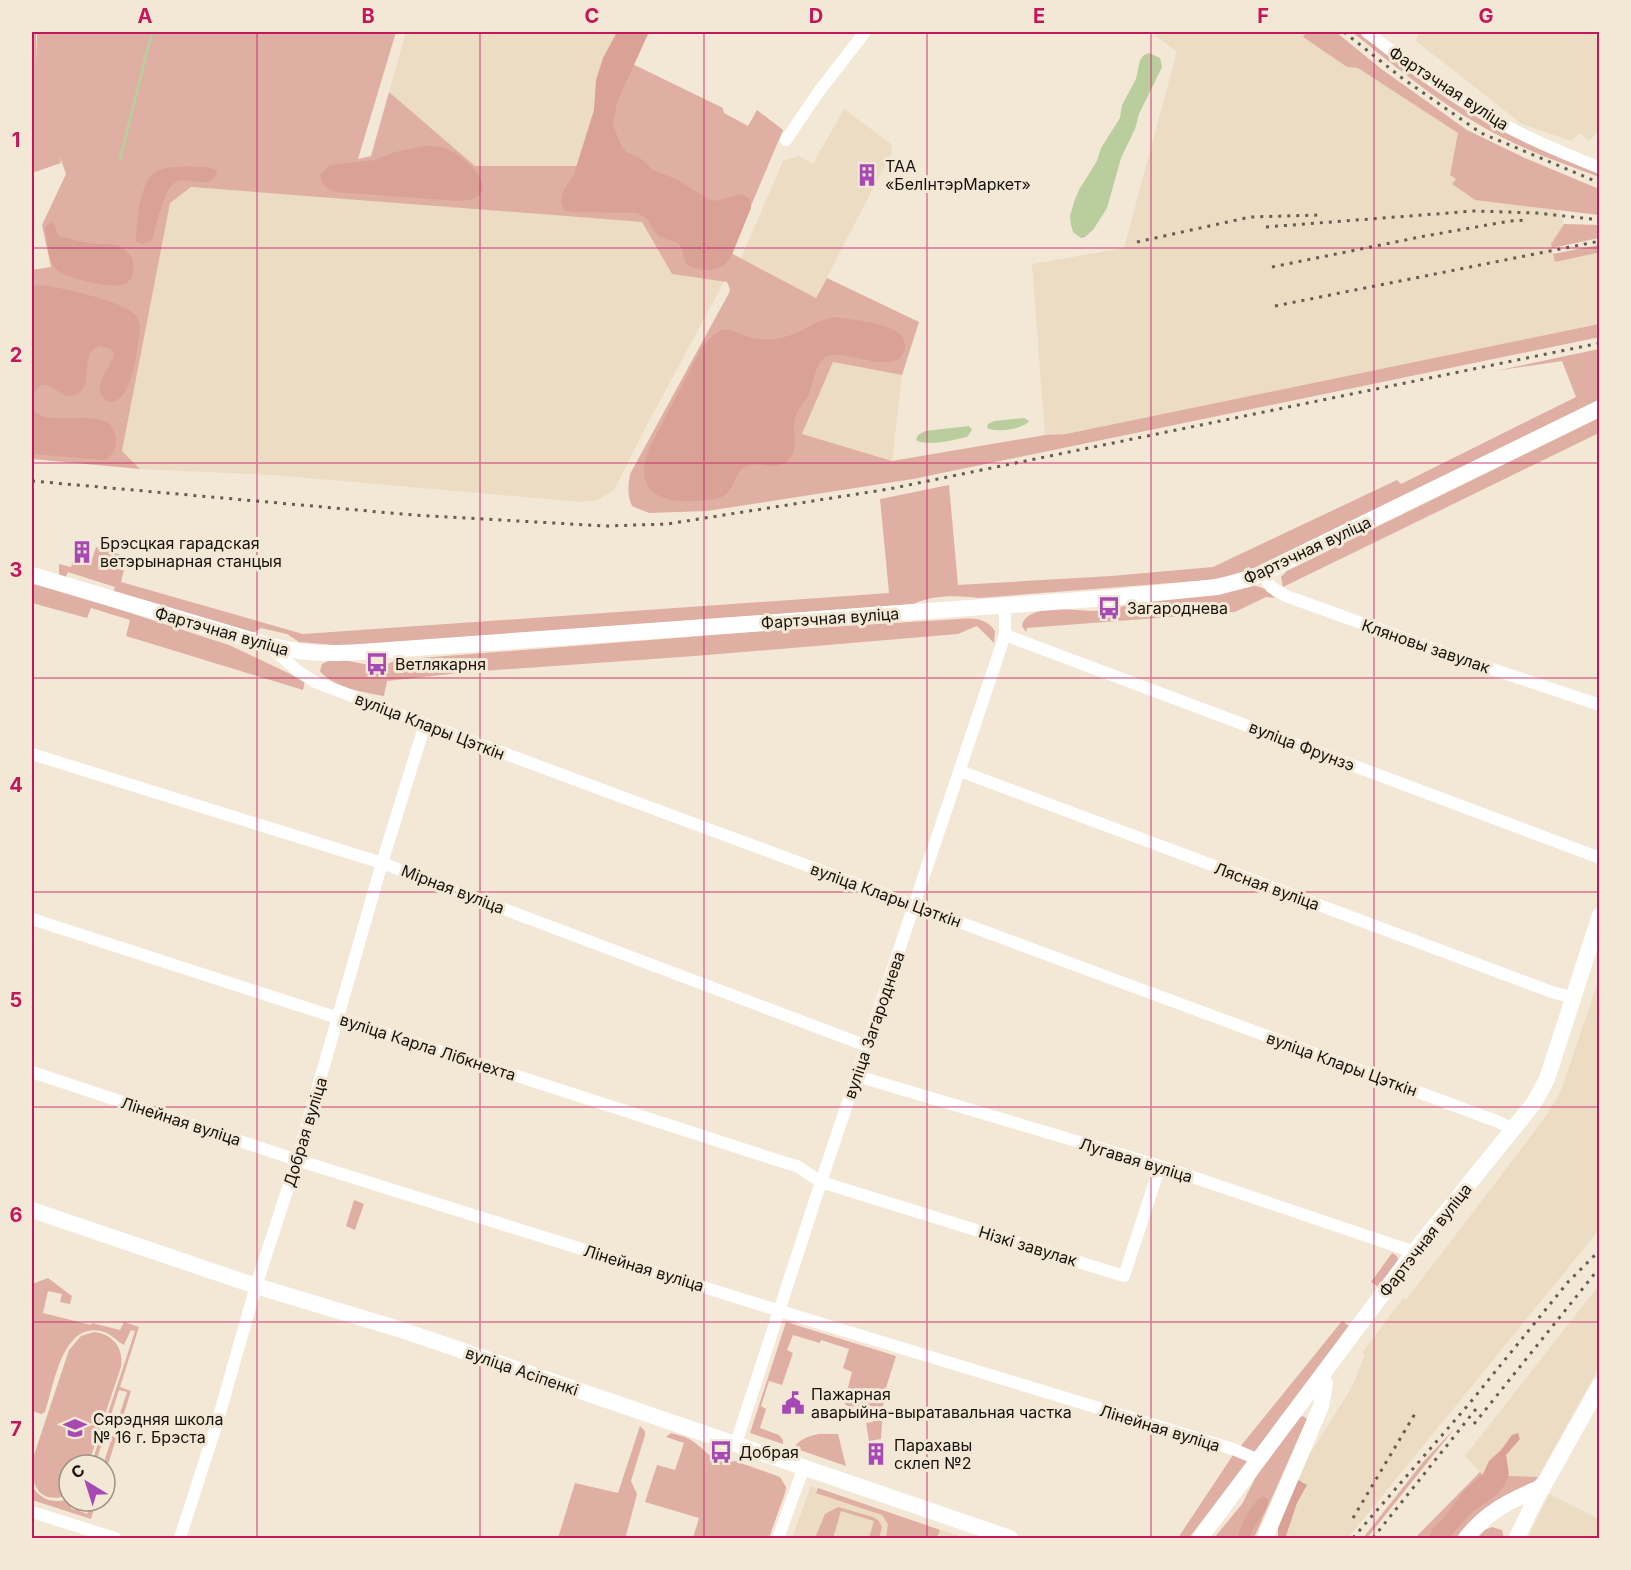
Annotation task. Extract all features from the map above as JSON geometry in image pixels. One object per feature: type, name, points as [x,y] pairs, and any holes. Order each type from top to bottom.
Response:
[{"type":"street","points":[[786,140],[820,90],[865,32]]},
{"type":"street","name":"Фартэчная вуліца","points":[[1367,32],[1410,64],[1492,118],[1520,134],[1599,168]]},
{"type":"street","name":"Фартэчная вуліца","points":[[32,575],[298,653],[361,652],[1005,606],[1217,587],[1241,582],[1262,573],[1599,408]]},
{"type":"street","name":"Кляновы завулак","points":[[1262,573],[1271,587],[1286,596],[1599,705]]},
{"type":"street","name":"вуліца Загароднева","points":[[736,1443],[1005,635],[1005,606]]},
{"type":"street","name":"вуліца Фрунзэ","points":[[1005,635],[1599,858]]},
{"type":"street","name":"вуліца Клары Цэткін","points":[[268,645],[299,672],[315,682],[1512,1129]]},
{"type":"street","name":"Добрая вуліца","points":[[180,1539],[217,1423],[256,1286],[297,1160],[382,862],[425,724]]},
{"type":"street","name":"Мірная вуліца","points":[[32,754],[382,862],[867,1046]]},
{"type":"street","name":"Лясная вуліца","points":[[960,771],[1529,984],[1574,998]]},
{"type":"street","name":"Фартэчная вуліца","points":[[1200,1539],[1414,1252],[1534,1103],[1547,1079],[1599,915]]},
{"type":"street","name":"вуліца Карла Лібкнехта","points":[[32,919],[786,1162],[797,1166],[821,1182]]},
{"type":"street","name":"Лінейная вуліца","points":[[32,1072],[297,1160],[1233,1449],[1259,1460]]},
{"type":"street","name":"Лугавая вуліца","points":[[857,1076],[1160,1166],[1414,1252]]},
{"type":"street","name":"Нізкі завулак","points":[[821,1182],[1124,1276],[1160,1166]]},
{"type":"street","name":"вуліца Асіпенкі","points":[[32,1210],[736,1443],[1010,1539]]},
{"type":"street","points":[[1265,1539],[1321,1406],[1325,1391],[1322,1375]]},
{"type":"street","points":[[1518,1538],[1542,1487],[1599,1385]]},
{"type":"street","points":[[778,1539],[804,1467]]},
{"type":"street","points":[[1466,1539],[1486,1516],[1499,1507],[1542,1487]]},
{"type":"street","points":[[1486,1516],[1500,1511],[1512,1515],[1518,1525],[1518,1538]]},
{"type":"street","points":[[32,1512],[115,1539]]},
{"type":"shaded area","points":[[32,32],[36,32],[36,61],[37,32],[396,32],[358,159],[371,156],[389,92],[475,166],[600,166],[612,54],[723,108],[724,113],[748,126],[757,110],[783,130],[731,253],[816,298],[827,278],[919,322],[902,375],[833,362],[802,434],[892,461],[1045,435],[1066,434],[1599,324],[1600,337],[913,479],[707,511],[649,513],[632,506],[628,490],[630,474],[729,293],[727,282],[672,274],[642,222],[191,187],[170,203],[122,451],[140,469],[32,459],[32,270],[51,267],[42,225],[66,174],[60,157],[61,163],[32,173]]},
{"type":"shaded area","points":[[406,32],[622,32],[601,166],[475,166],[389,92]]},
{"type":"shaded area","points":[[617,32],[649,32],[617,102],[613,125],[626,152],[640,158],[653,170],[676,179],[714,201],[742,194],[750,199],[751,208],[731,257],[716,269],[698,269],[686,264],[678,243],[660,237],[647,219],[637,213],[564,210],[561,202],[563,191],[574,174],[594,110],[596,80],[603,58]]},
{"type":"shaded area","points":[[1150,32],[1306,33],[1303,37],[1347,67],[1358,68],[1459,133],[1450,174],[1456,179],[1452,184],[1475,200],[1558,208],[1564,224],[1551,244],[1555,262],[1597,253],[1600,262],[1599,324],[1184,411],[1066,434],[1045,435],[1032,264],[1124,248],[1177,51]]},
{"type":"shaded area","points":[[1304,32],[1336,32],[1380,68],[1467,130],[1525,158],[1599,189],[1599,215],[1475,200],[1452,184],[1456,179],[1450,175],[1458,133],[1358,68],[1347,67],[1303,37],[1306,33]]},
{"type":"shaded area","points":[[1352,32],[1359,32],[1419,79],[1466,111],[1525,142],[1599,173],[1599,177],[1522,147],[1478,124],[1429,92]]},
{"type":"shaded area","points":[[1419,32],[1599,32],[1599,136],[1596,134],[1589,141],[1580,133],[1571,141],[1522,124],[1416,41]]},
{"type":"shaded area","points":[[1149,53],[1160,58],[1162,67],[1121,158],[1107,208],[1093,230],[1081,238],[1073,232],[1071,225],[1070,216],[1074,202],[1097,161],[1101,148],[1120,118],[1122,105],[1136,79],[1140,60]]},
{"type":"shaded area","name":"ТАА «БелІнтэрМаркет»","points":[[844,109],[891,144],[892,152],[816,298],[741,258],[783,161],[799,156],[813,164]]},
{"type":"shaded area","points":[[424,146],[444,148],[465,161],[480,178],[483,186],[481,193],[473,199],[459,201],[336,192],[325,186],[320,175],[330,165],[375,160],[395,152]]},
{"type":"shaded area","points":[[170,167],[206,167],[216,170],[217,174],[213,179],[208,182],[185,180],[174,183],[164,201],[152,240],[144,244],[136,242],[140,201],[147,181],[153,174]]},
{"type":"shaded area","points":[[191,187],[642,222],[672,274],[725,280],[614,490],[598,500],[582,502],[274,475],[140,469],[122,451],[155,271],[170,203]]},
{"type":"shaded area","points":[[52,221],[59,236],[87,243],[117,245],[123,248],[132,258],[132,278],[123,285],[115,286],[76,279],[60,272],[52,264],[48,248],[45,227]]},
{"type":"shaded area","points":[[1564,224],[1599,225],[1599,238],[1552,248],[1551,244]]},
{"type":"shaded area","points":[[1599,245],[1599,261],[1597,253],[1555,262],[1553,254]]},
{"type":"shaded area","points":[[41,285],[103,299],[126,308],[136,316],[140,326],[136,359],[129,384],[124,394],[117,400],[108,402],[100,390],[102,378],[114,354],[110,349],[100,346],[93,350],[89,357],[83,389],[77,394],[66,396],[48,385],[42,385],[36,390],[32,403],[32,286]]},
{"type":"shaded area","points":[[836,317],[878,324],[898,332],[904,339],[905,347],[901,357],[894,361],[883,362],[837,355],[823,359],[817,368],[808,396],[796,415],[795,446],[791,457],[782,464],[773,466],[755,464],[745,467],[738,474],[729,491],[722,497],[699,501],[676,500],[666,498],[650,489],[644,470],[648,452],[702,347],[711,337],[718,332],[730,330],[760,339],[778,339]]},
{"type":"shaded area","points":[[1599,349],[1599,400],[1257,567],[1209,580],[978,598],[945,596],[913,604],[346,646],[299,642],[287,634],[261,628],[253,633],[113,594],[115,587],[68,572],[65,579],[59,574],[59,564],[71,567],[74,558],[91,563],[96,547],[124,556],[126,561],[121,582],[303,634],[889,593],[880,499],[949,485],[958,585],[1213,567],[1397,480],[1401,484],[1576,397],[1562,361],[1495,371]]},
{"type":"shaded area","points":[[833,362],[902,375],[892,461],[802,435]]},
{"type":"shaded area","points":[[32,403],[34,411],[50,418],[91,418],[109,423],[115,433],[116,443],[113,453],[104,460],[32,454]]},
{"type":"shaded area","points":[[1024,418],[1029,421],[1016,428],[996,430],[987,428],[988,424],[994,421]]},
{"type":"shaded area","points":[[1599,418],[1599,433],[1283,587],[1281,577],[1287,571]]},
{"type":"shaded area","points":[[969,426],[972,430],[967,437],[933,443],[916,440],[918,435],[925,431]]},
{"type":"shaded area","points":[[32,581],[229,645],[305,681],[303,690],[126,636],[130,620],[91,608],[87,618],[32,603]]},
{"type":"shaded area","points":[[1254,585],[1265,589],[1275,598],[1266,597],[1235,612],[1027,628],[1026,632],[1022,626],[1025,619],[1041,611],[1102,610],[1133,603],[1225,593]]},
{"type":"shaded area","points":[[960,619],[984,621],[995,631],[994,643],[977,626],[958,634],[468,672],[387,681],[384,696],[341,685],[325,677],[320,671],[322,664],[340,660],[378,666],[395,660],[778,630]]},
{"type":"shaded area","points":[[1599,979],[1599,1230],[1348,1538],[1286,1537],[1297,1503],[1306,1485],[1295,1478],[1352,1387],[1365,1355],[1362,1353],[1403,1298],[1406,1300],[1544,1119],[1561,1091]]},
{"type":"shaded area","points":[[354,1200],[364,1204],[355,1230],[346,1226]]},
{"type":"shaded area","points":[[1392,1253],[1397,1256],[1398,1260],[1380,1288],[1371,1282]]},
{"type":"shaded area","points":[[48,1278],[72,1296],[70,1304],[60,1302],[62,1294],[48,1291],[43,1313],[120,1330],[124,1322],[139,1327],[120,1387],[131,1391],[112,1453],[107,1453],[127,1392],[119,1390],[99,1453],[95,1453],[135,1331],[131,1330],[124,1345],[108,1333],[101,1331],[88,1331],[77,1336],[62,1358],[45,1412],[41,1414],[32,1411],[32,1284]]},
{"type":"shaded area","points":[[1599,1285],[1599,1367],[1538,1477],[1483,1475],[1465,1456]]},
{"type":"shaded area","points":[[1342,1321],[1350,1327],[1254,1453],[1240,1447]]},
{"type":"shaded area","points":[[786,1322],[896,1356],[884,1394],[881,1439],[869,1441],[866,1423],[873,1422],[870,1405],[849,1407],[844,1403],[852,1372],[843,1368],[849,1349],[821,1340],[820,1343],[793,1335],[787,1350],[793,1353],[782,1385],[769,1381],[761,1406],[766,1409],[760,1428],[779,1435],[783,1444],[750,1433]]},
{"type":"shaded area","points":[[94,1332],[112,1339],[121,1354],[121,1367],[92,1453],[57,1453],[57,1497],[51,1498],[39,1492],[35,1486],[32,1461],[69,1350],[81,1336]]},
{"type":"shaded area","points":[[1303,1416],[1307,1419],[1254,1538],[1214,1538],[1242,1504],[1259,1471],[1299,1418]]},
{"type":"shaded area","points":[[640,1426],[645,1431],[645,1435],[631,1481],[637,1494],[626,1536],[635,1538],[558,1538],[575,1483],[618,1493]]},
{"type":"shaded area","points":[[1455,1428],[1367,1538],[1363,1538],[1423,1462]]},
{"type":"shaded area","points":[[671,1433],[689,1439],[715,1459],[735,1461],[780,1477],[786,1487],[785,1493],[769,1538],[693,1538],[699,1518],[645,1502],[657,1465],[675,1470],[684,1443],[666,1437]]},
{"type":"shaded area","points":[[1518,1433],[1520,1439],[1506,1455],[1509,1474],[1504,1486],[1494,1497],[1473,1511],[1449,1538],[1429,1538],[1433,1528],[1443,1519],[1463,1492],[1483,1474],[1489,1461],[1512,1435]]},
{"type":"shaded area","points":[[819,1434],[838,1434],[846,1466],[794,1448],[805,1438]]},
{"type":"shaded area","points":[[1233,1455],[1248,1460],[1189,1538],[1178,1538]]},
{"type":"shaded area","points":[[1480,1472],[1483,1475],[1538,1477],[1534,1482],[1501,1498],[1483,1510],[1457,1538],[1415,1538]]},
{"type":"shaded area","points":[[1295,1478],[1307,1485],[1297,1503],[1286,1536],[1288,1538],[1278,1538],[1278,1522]]},
{"type":"shaded area","points":[[32,1486],[43,1498],[57,1501],[57,1508],[32,1500]]},
{"type":"shaded area","points":[[811,1486],[965,1538],[792,1538]]},
{"type":"shaded area","points":[[818,1488],[940,1530],[937,1538],[886,1538],[888,1524],[882,1515],[816,1493]]},
{"type":"shaded area","points":[[1549,1494],[1599,1519],[1599,1538],[1528,1538]]},
{"type":"shaded area","points":[[1263,1496],[1268,1499],[1268,1504],[1250,1538],[1237,1538],[1251,1509]]},
{"type":"shaded area","points":[[838,1507],[878,1520],[882,1527],[879,1538],[869,1538],[874,1521],[841,1511],[833,1538],[815,1538],[825,1514]]},
{"type":"shaded area","points":[[72,1513],[93,1513],[91,1519]]},
{"type":"shaded area","points":[[1492,1527],[1502,1530],[1504,1538],[1477,1538],[1485,1530]]},
{"type":"waterway","points":[[120,159],[152,32]]},
{"type":"railway","points":[[1344,32],[1402,78],[1481,133],[1600,183]]},
{"type":"railway","points":[[1266,227],[1474,211],[1537,213],[1600,220]]},
{"type":"railway","points":[[1137,242],[1250,217],[1320,215]]},
{"type":"railway","points":[[1272,267],[1425,236],[1526,220]]},
{"type":"railway","points":[[1275,306],[1600,241]]},
{"type":"railway","points":[[32,481],[413,515],[606,526],[667,524],[889,489],[1600,343]]},
{"type":"railway","points":[[1353,1538],[1469,1404],[1568,1282],[1600,1250]]},
{"type":"railway","points":[[1474,1424],[1600,1267]]},
{"type":"railway","points":[[1373,1538],[1476,1409]]},
{"type":"railway","points":[[1353,1518],[1416,1412]]},
{"type":"place","name":"ТАА «БелІнтэрМаркет»","points":[[867,175]]},
{"type":"place","name":"Брэсцкая гарадская ветэрынарная станцыя","points":[[82,552]]},
{"type":"place","name":"Загароднева","points":[[1109,608]]},
{"type":"place","name":"Ветлякарня","points":[[377,664]]},
{"type":"place","name":"Пажарная аварыйна-выратавальная частка","points":[[793,1403]]},
{"type":"place","name":"Сярэдняя школа № 16 г. Брэста","points":[[75,1428]]},
{"type":"place","name":"Добрая","points":[[721,1452]]},
{"type":"place","name":"Парахавы склеп №2","points":[[876,1454]]}]
